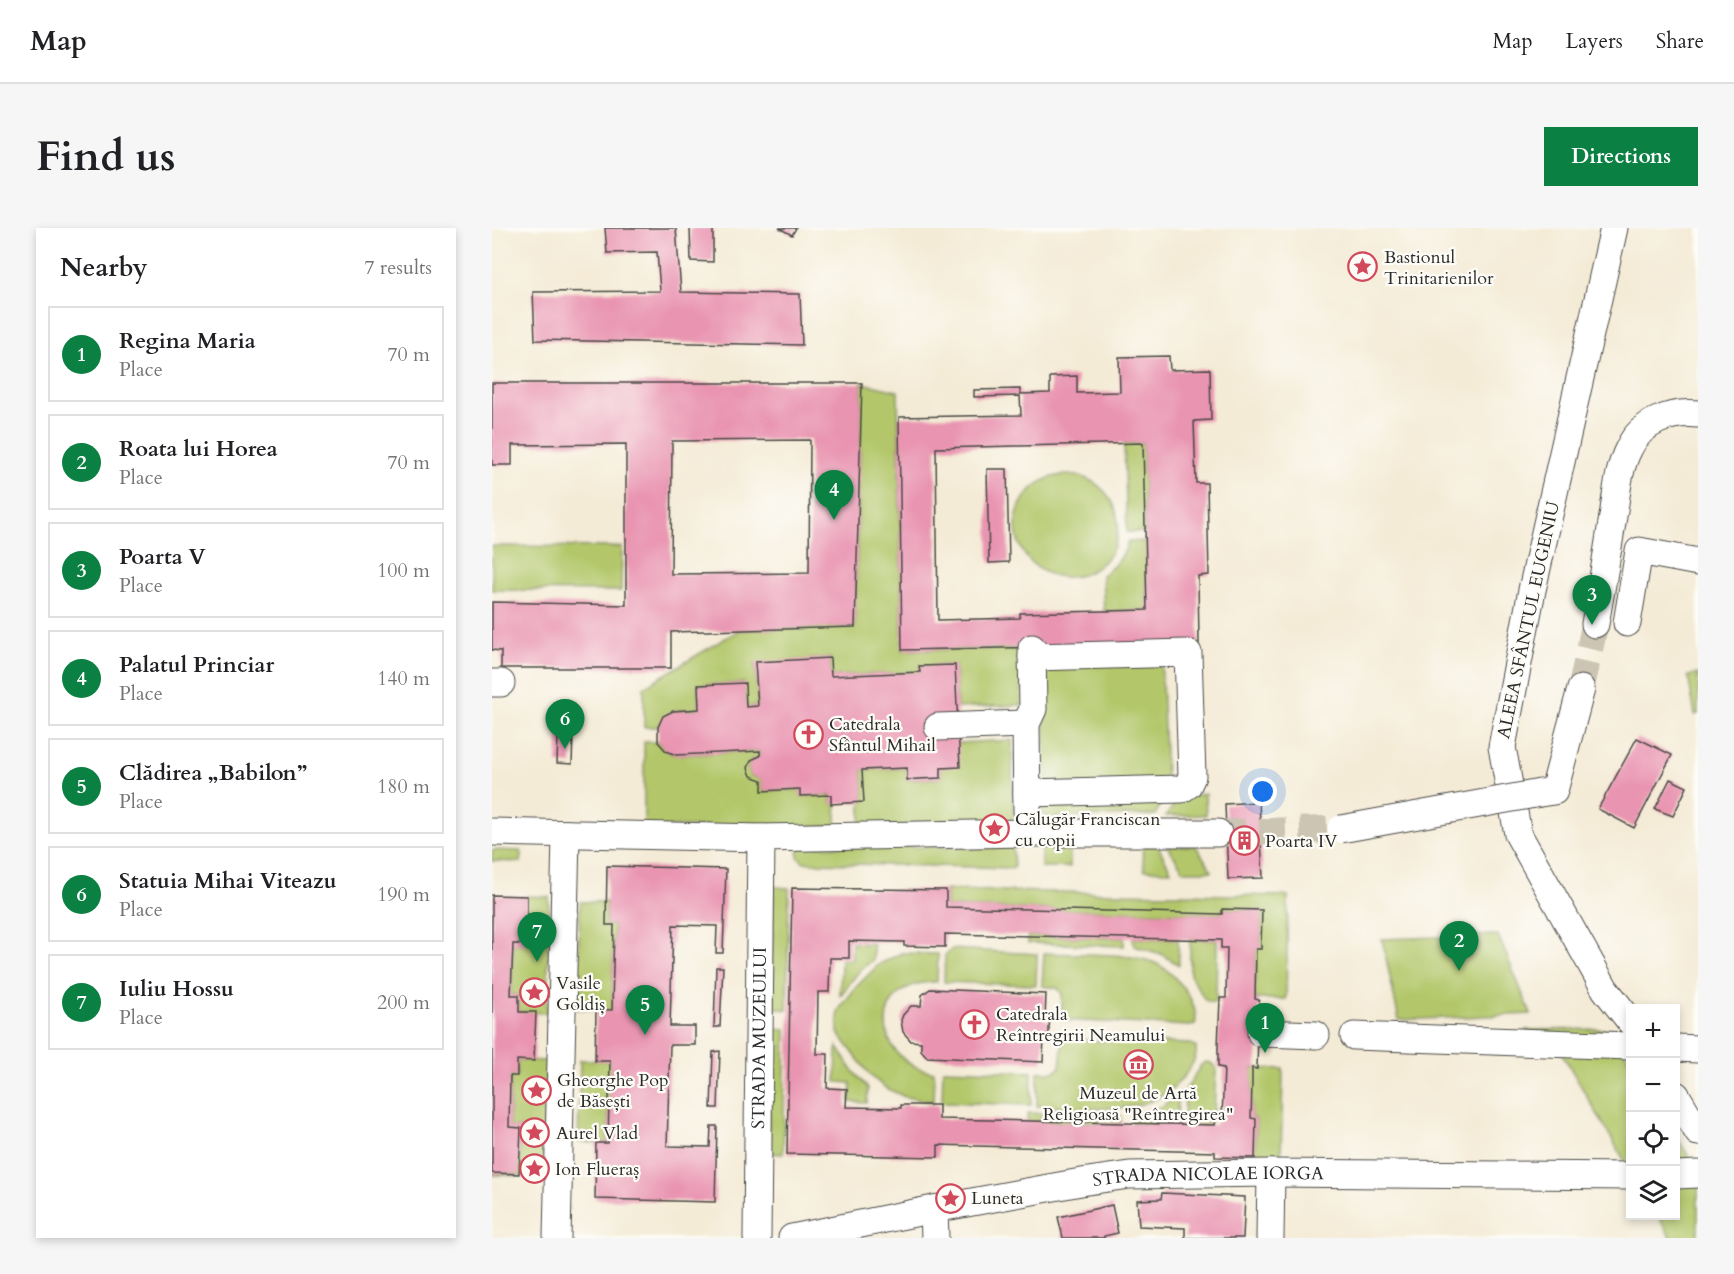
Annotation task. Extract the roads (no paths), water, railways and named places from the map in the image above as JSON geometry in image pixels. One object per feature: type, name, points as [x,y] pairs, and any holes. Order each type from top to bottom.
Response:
[{"type":"street","name":"ALEEA SFÂNTUL EUGENIU","points":[[1614,228],[1532,590],[1502,747],[1518,834],[1605,989],[1626,1016]]},
{"type":"street","points":[[1596,614],[1620,476],[1629,447],[1644,429],[1658,418],[1685,412],[1698,414]]},
{"type":"street","points":[[1627,623],[1639,550],[1698,562]]},
{"type":"street","points":[[1027,793],[1182,789],[1188,785],[1192,776],[1188,652],[1032,652],[1034,709],[1026,724],[1027,793],[1028,833]]},
{"type":"street","points":[[1341,829],[1554,790],[1581,689]]},
{"type":"street","points":[[938,727],[1026,724]]},
{"type":"street","points":[[492,832],[761,838],[1028,833],[1218,833]]},
{"type":"street","points":[[557,1238],[566,834]]},
{"type":"street","name":"STRADA MUZEULUI","points":[[757,1238],[761,838]]},
{"type":"street","points":[[1261,1033],[1316,1035]]},
{"type":"street","points":[[1354,1036],[1626,1046]]},
{"type":"street","points":[[1680,1102],[1698,1132]]},
{"type":"street","points":[[1270,1238],[1271,1173]]},
{"type":"street","name":"STRADA NICOLAE IORGA","points":[[792,1238],[934,1209],[1129,1175],[1271,1173],[1626,1176]]},
{"type":"street","points":[[1680,1175],[1698,1174]]},
{"type":"street","points":[[934,1209],[935,1238]]},
{"type":"tunnel","points":[[1581,689],[1595,624]]},
{"type":"tunnel","points":[[1218,833],[1341,829]]},
{"type":"place","name":"Bastionul Trinitarienilor","points":[[1363,267]]},
{"type":"place","name":"Palatul Princiar","points":[[834,520]]},
{"type":"place","name":"Poarta V","points":[[1592,625]]},
{"type":"place","name":"Catedrala Sfântul Mihail","points":[[808,734]]},
{"type":"place","name":"Statuia Mihai Viteazu","points":[[565,749]]},
{"type":"place","name":"Călugăr Franciscan cu copii","points":[[994,829]]},
{"type":"place","name":"Poarta IV","points":[[1244,841]]},
{"type":"place","name":"Iuliu Hossu","points":[[537,962]]},
{"type":"place","name":"Roata lui Horea","points":[[1459,971]]},
{"type":"place","name":"Vasile Goldiș","points":[[535,993]]},
{"type":"place","name":"Catedrala Reîntregirii Neamului","points":[[975,1024]]},
{"type":"place","name":"Clădirea „Babilon”","points":[[645,1035]]},
{"type":"place","name":"Regina Maria","points":[[1265,1053]]},
{"type":"place","name":"Muzeul de Artă Religioasă \"Reîntregirea\"","points":[[1138,1064]]},
{"type":"place","name":"Gheorghe Pop de Băsești","points":[[536,1090]]},
{"type":"place","name":"Aurel Vlad","points":[[535,1133]]},
{"type":"place","name":"Ion Flueraș","points":[[534,1169]]},
{"type":"place","name":"Luneta","points":[[950,1198]]}]
